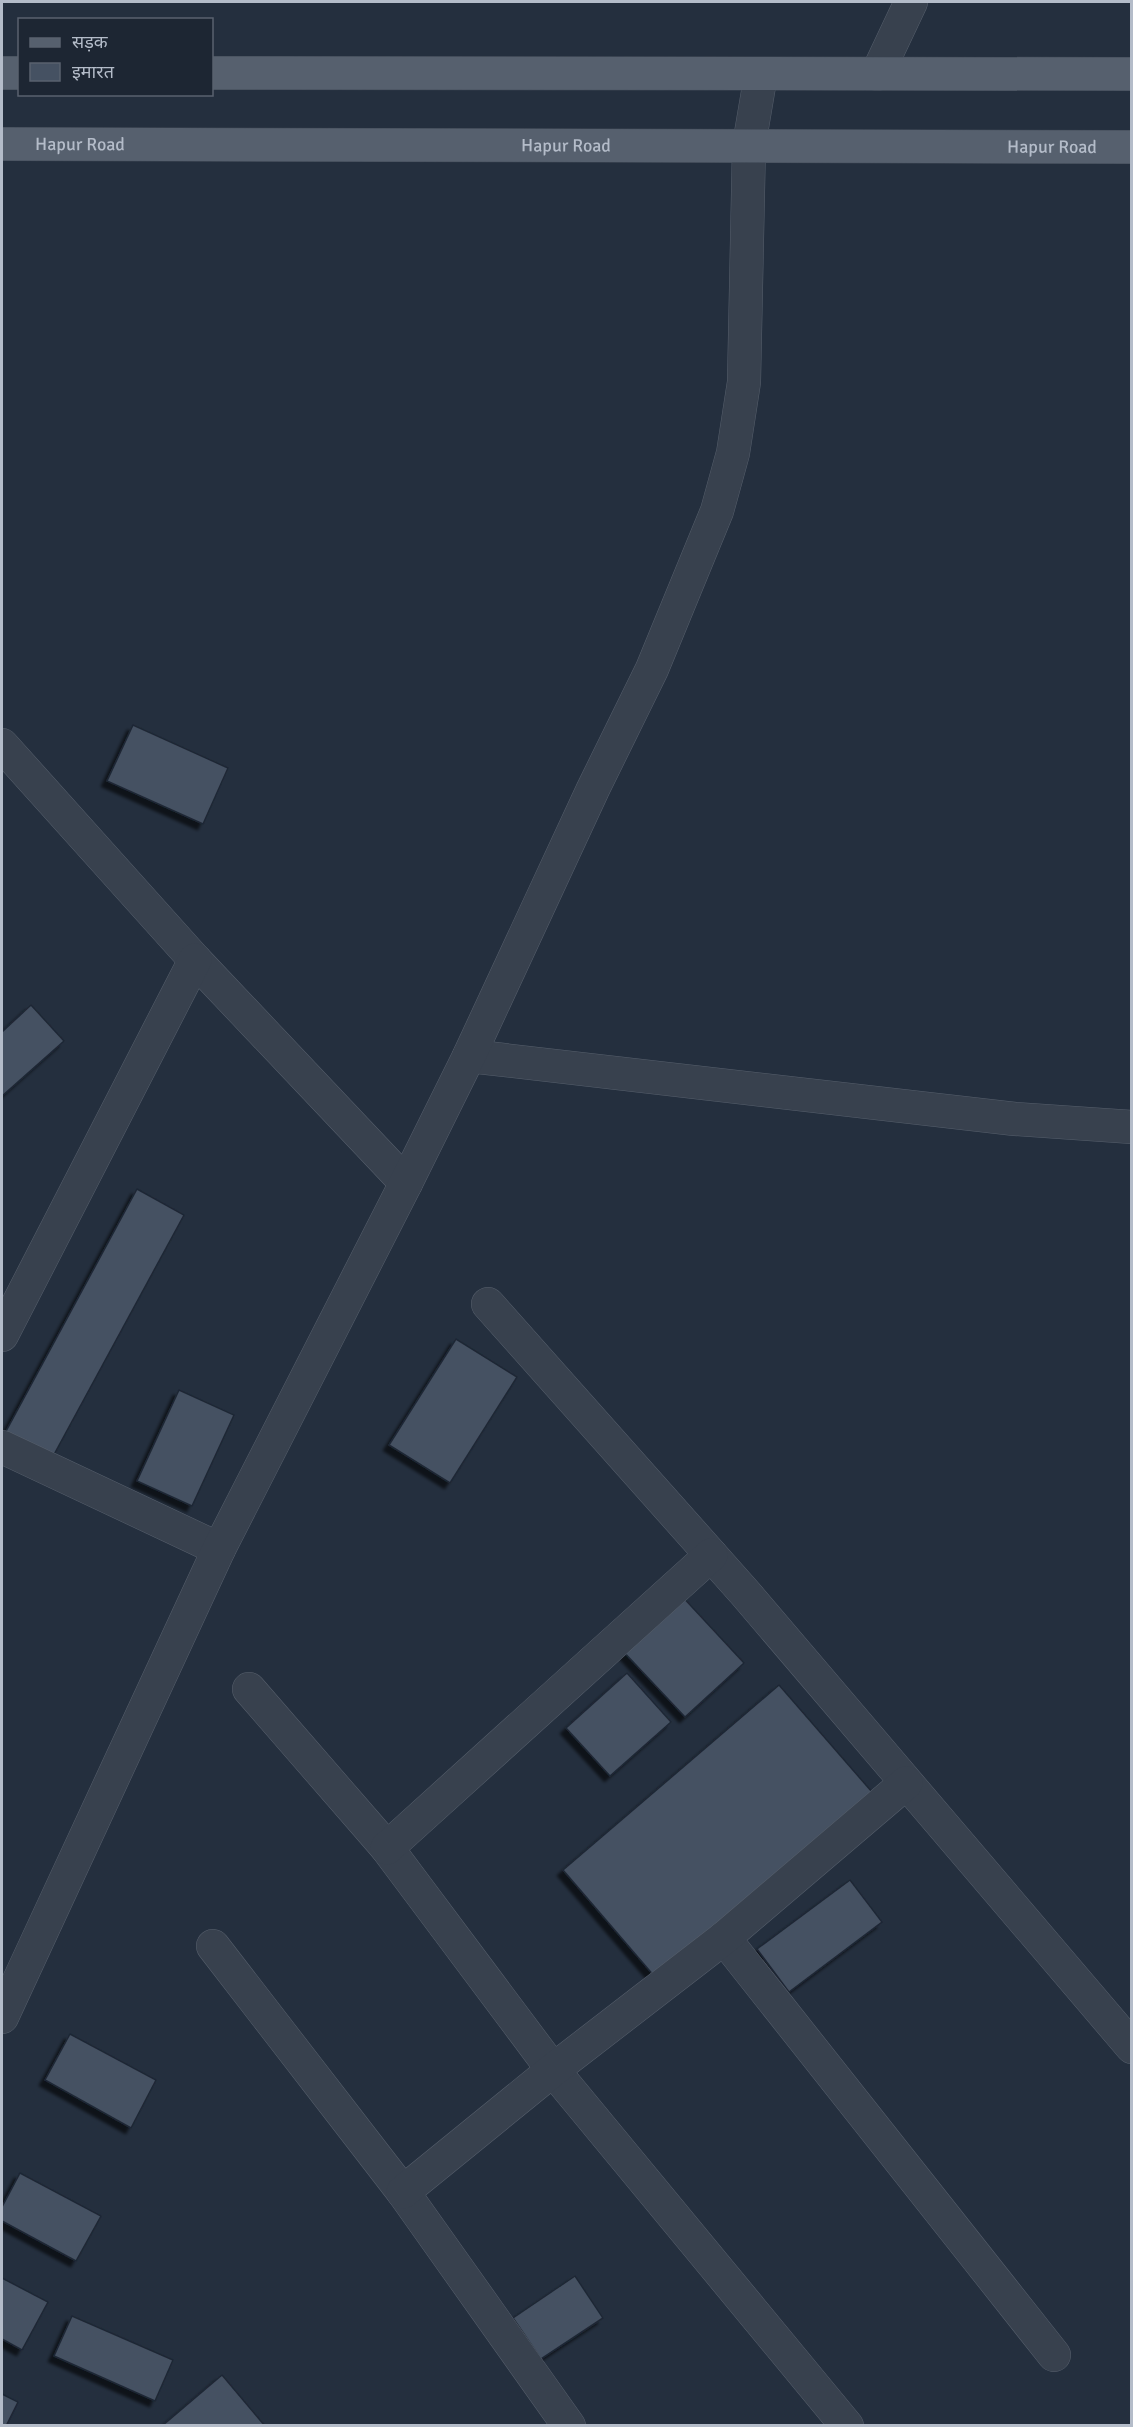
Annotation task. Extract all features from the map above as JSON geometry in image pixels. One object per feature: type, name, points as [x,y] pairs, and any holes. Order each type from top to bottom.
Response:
[{"type":"main road","points":[[2,73],[18,73]]},
{"type":"main road","points":[[213,73],[1131,74]]},
{"type":"main road","name":"Hapur Road","points":[[2,144],[1131,147]]},
{"type":"street","points":[[877,74],[910,2]]},
{"type":"street","points":[[2,2018],[219,1550],[469,1056],[593,789],[652,669],[717,511],[733,453],[744,382],[748,145],[761,74]]},
{"type":"street","points":[[2,745],[195,960],[406,1183]]},
{"type":"street","points":[[2,1335],[195,960]]},
{"type":"street","points":[[469,1056],[1015,1119],[1131,1127]]},
{"type":"street","points":[[488,1304],[711,1555],[1131,2047]]},
{"type":"street","points":[[2,1448],[219,1550]]},
{"type":"street","points":[[387,1848],[711,1555]]},
{"type":"street","points":[[249,1689],[387,1848],[553,2070],[847,2426]]},
{"type":"street","points":[[403,2192],[553,2070],[724,1938],[906,1783]]},
{"type":"street","points":[[724,1938],[1054,2355]]},
{"type":"street","points":[[213,1946],[403,2192],[569,2426]]},
{"type":"building","points":[[133,725],[228,768],[203,824],[107,781]]},
{"type":"building","points":[[31,1005],[64,1041],[2,1096],[2,1032]]},
{"type":"building","points":[[137,1189],[184,1215],[51,1460],[4,1435]]},
{"type":"building","points":[[456,1339],[517,1377],[450,1483],[389,1445]]},
{"type":"building","points":[[179,1390],[234,1415],[192,1506],[137,1481]]},
{"type":"building","points":[[679,1593],[744,1663],[685,1717],[620,1648]]},
{"type":"building","points":[[627,1673],[671,1722],[610,1776],[566,1728]]},
{"type":"building","points":[[779,1685],[872,1792],[655,1977],[563,1870]]},
{"type":"building","points":[[850,1880],[882,1922],[789,1992],[757,1949]]},
{"type":"building","points":[[70,2034],[156,2080],[131,2128],[45,2080]]},
{"type":"building","points":[[20,2173],[101,2216],[76,2261],[2,2221],[2,2207]]},
{"type":"building","points":[[575,2276],[603,2318],[541,2359],[513,2318]]},
{"type":"building","points":[[2,2278],[48,2302],[22,2350],[2,2339]]},
{"type":"building","points":[[72,2316],[173,2360],[155,2401],[54,2356]]},
{"type":"building","points":[[222,2375],[265,2426],[162,2426]]},
{"type":"building","points":[[2,2394],[18,2402],[6,2426],[2,2426]]}]
